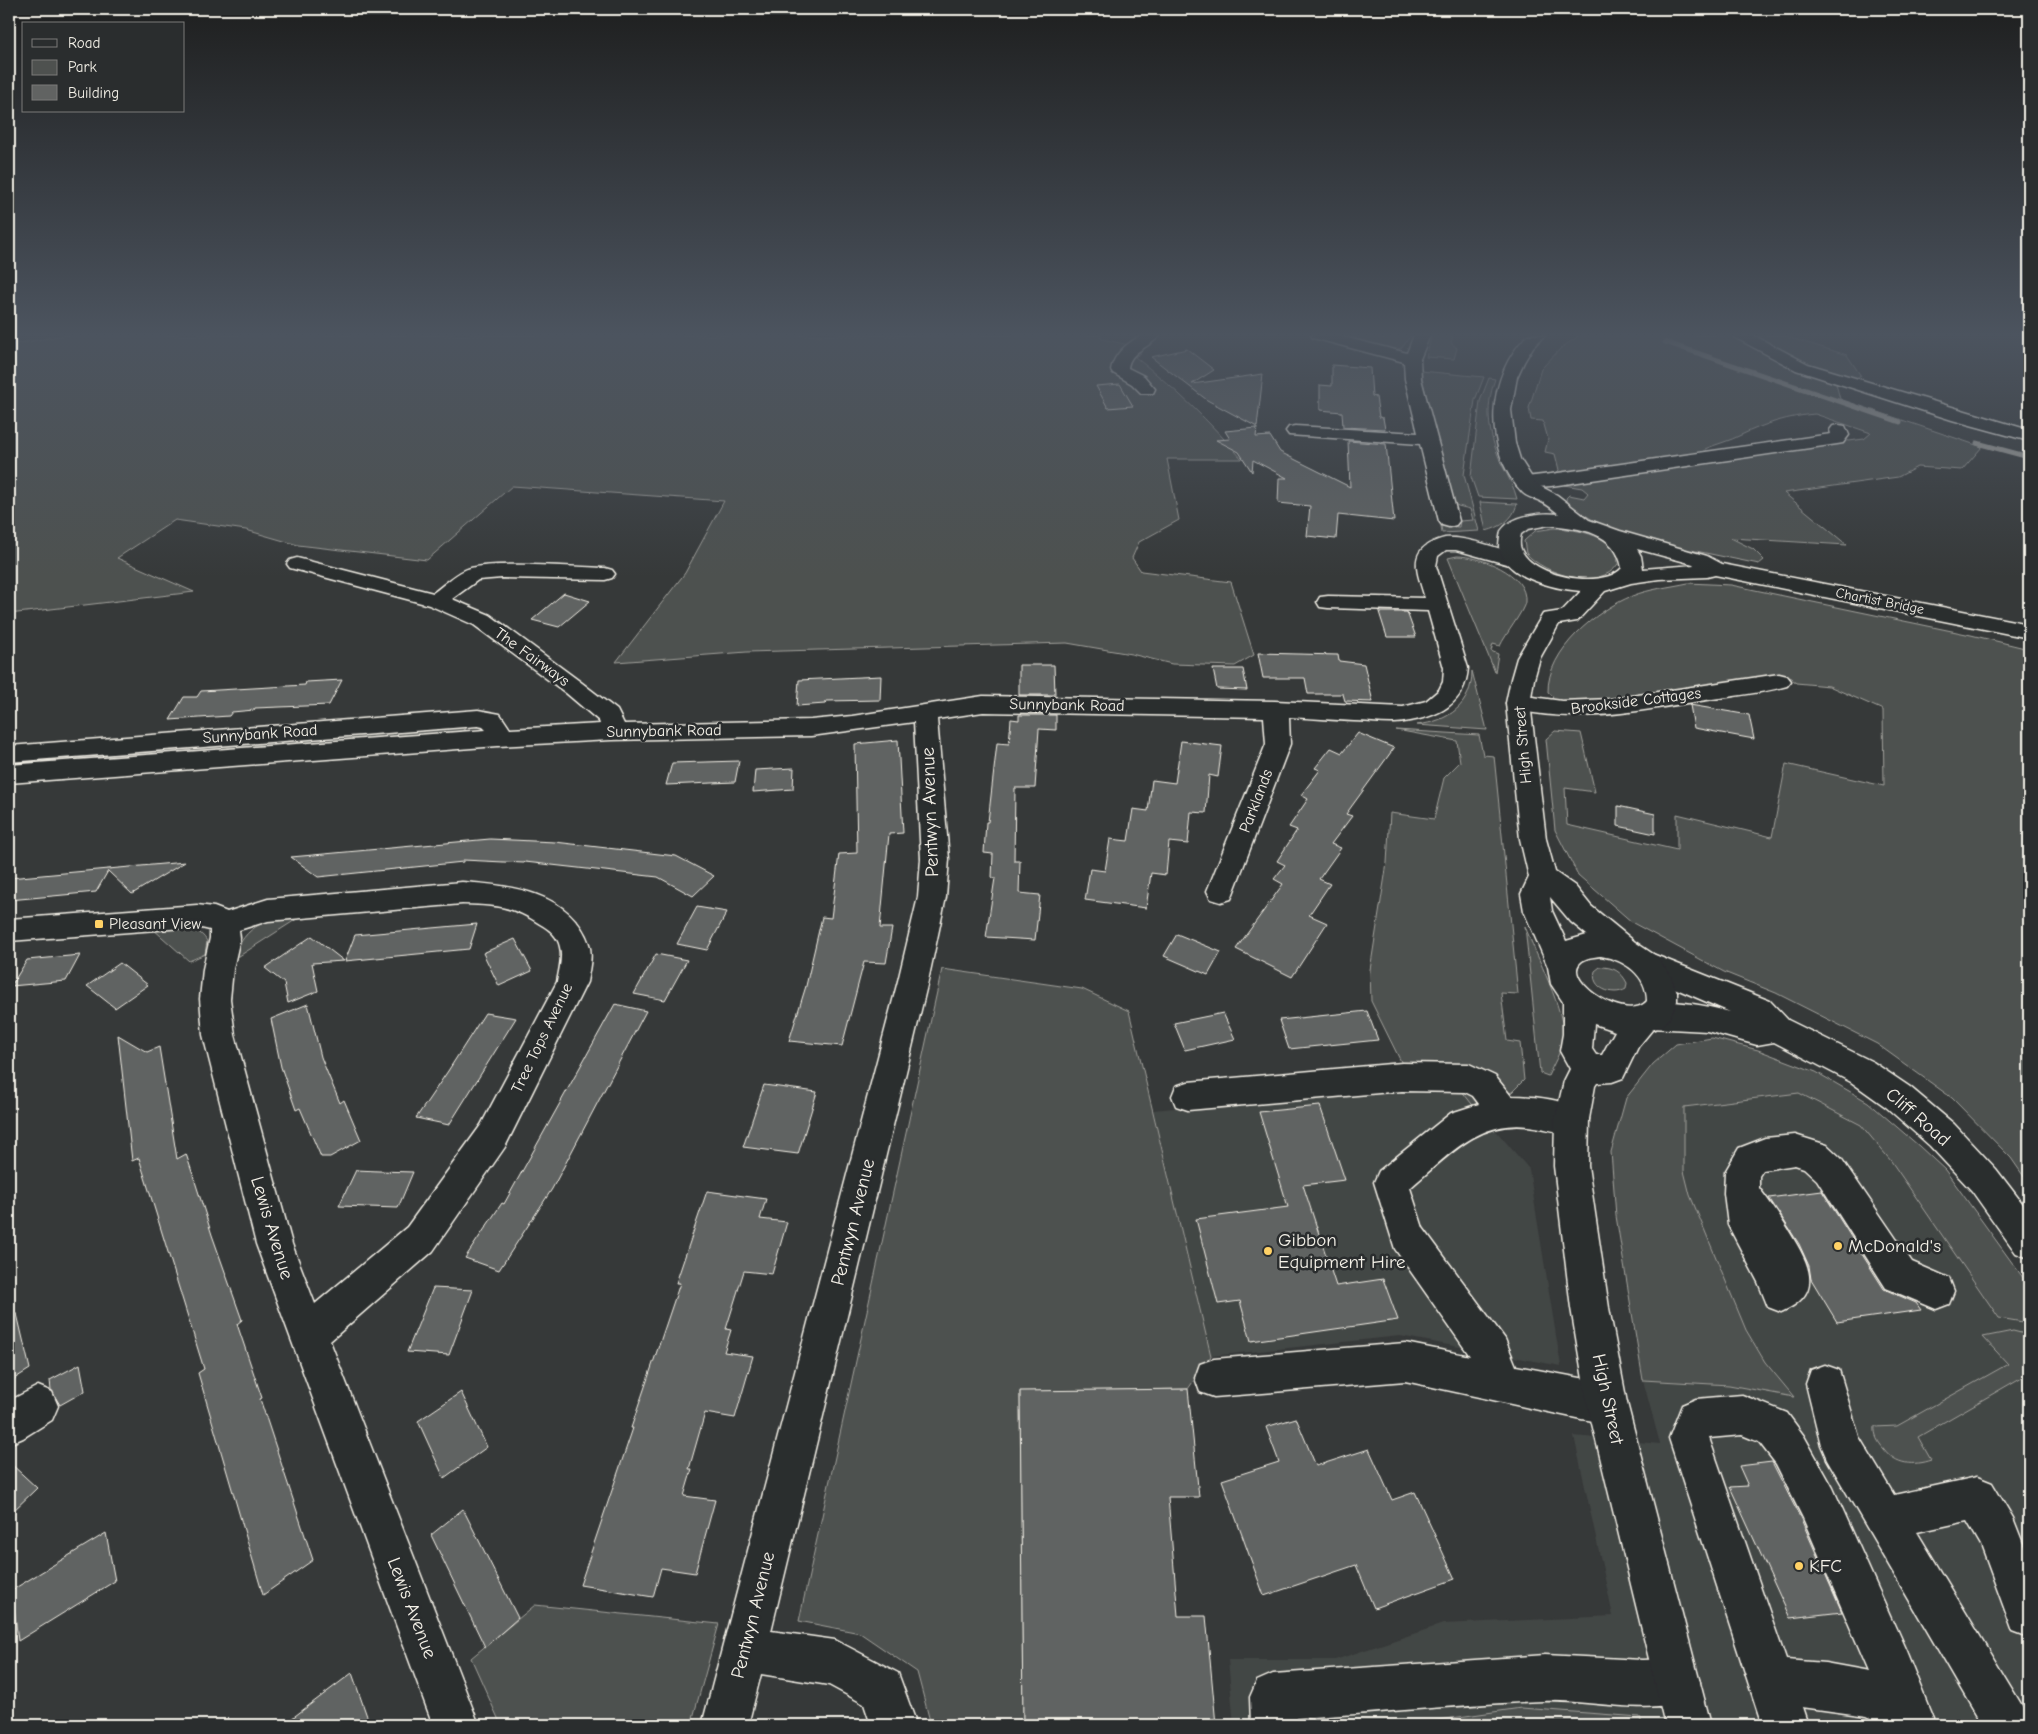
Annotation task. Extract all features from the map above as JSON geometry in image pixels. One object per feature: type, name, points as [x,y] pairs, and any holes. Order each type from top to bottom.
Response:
[{"type":"street","points":[[1423,416],[1454,516]]},
{"type":"street","points":[[1502,416],[1507,446],[1528,486],[1588,525],[1620,540],[1633,558],[1633,569],[1625,578]]},
{"type":"street","points":[[1958,416],[2029,436]]},
{"type":"street","points":[[1303,427],[1429,439]]},
{"type":"street","points":[[1528,486],[1551,480],[1837,439],[1840,435],[1839,430]]},
{"type":"street","points":[[1528,486],[1524,497],[1525,506],[1516,528],[1507,541],[1510,552],[1525,567],[1545,597],[1545,609],[1551,618],[1569,616],[1598,586],[1607,585],[1625,578],[1659,573],[1723,570]]},
{"type":"street","name":"Sunnybank Road","points":[[9,774],[498,738],[611,732],[810,728],[852,724],[983,704],[1275,709],[1403,715],[1434,706],[1448,695],[1455,682],[1456,668],[1426,559],[1431,551],[1441,546],[1462,544],[1470,539],[1549,519],[1588,525]]},
{"type":"street","points":[[1610,535],[1700,560],[1723,570]]},
{"type":"street","name":"Sunnybank Road","points":[[1462,544],[1525,567],[1564,584],[1598,586]]},
{"type":"street","name":"The Fairways","points":[[297,564],[437,600],[482,620],[574,688],[608,716],[612,723],[611,732]]},
{"type":"street","name":"Chartist Bridge","points":[[1723,570],[2029,631]]},
{"type":"street","points":[[437,600],[473,574],[502,572],[605,574]]},
{"type":"street","points":[[1328,602],[1438,605]]},
{"type":"street","name":"High Street","points":[[1551,618],[1526,662],[1520,682],[1518,703],[1531,822],[1543,877],[1535,894],[1538,911],[1562,965]]},
{"type":"street","name":"Brookside Cottages","points":[[1518,703],[1562,709],[1612,707],[1747,678],[1779,681]]},
{"type":"street","name":"Parklands","points":[[1221,891],[1278,744],[1278,724],[1275,709]]},
{"type":"street","name":"Pentwyn Avenue","points":[[725,1725],[913,981],[932,898],[935,859],[925,713]]},
{"type":"street","name":"Sunnybank Road","points":[[9,754],[478,718],[491,720],[498,728],[498,738]]},
{"type":"street","points":[[1543,877],[1566,894],[1581,914],[1656,975],[1662,988],[1663,998],[1659,1009],[1647,1017],[1627,1038],[1612,1068],[1588,1070],[1576,1051],[1579,1034],[1578,1000]]},
{"type":"street","name":"Tree Tops Avenue","points":[[224,924],[268,910],[462,894],[499,895],[532,904],[562,923],[575,945],[576,962],[572,982],[493,1136],[420,1238],[308,1335]]},
{"type":"street","points":[[9,930],[197,916],[214,918],[224,924]]},
{"type":"street","name":"Lewis Avenue","points":[[224,924],[225,938],[218,969],[216,999],[219,1035],[274,1244],[456,1725]]},
{"type":"street","points":[[1634,956],[1601,944],[1575,948],[1566,957],[1562,965],[1564,978],[1578,1000],[1606,1017],[1624,1021],[1647,1017],[1707,1018],[1757,1032],[1777,1029]]},
{"type":"street","name":"Cliff Road","points":[[1634,956],[1759,1010],[1777,1029],[1862,1072],[1898,1097],[1942,1136],[1978,1174],[2029,1241]]},
{"type":"street","name":"High Street","points":[[1588,1070],[1580,1081],[1572,1119],[1571,1166],[1590,1308],[1607,1402],[1688,1725]]},
{"type":"street","points":[[1188,1096],[1402,1077],[1452,1077],[1469,1078],[1484,1086],[1503,1112]]},
{"type":"street","points":[[1503,1382],[1491,1353],[1408,1237],[1391,1182],[1462,1124],[1503,1112],[1527,1111],[1572,1119]]},
{"type":"street","points":[[1781,1294],[1773,1273],[1746,1225],[1741,1193],[1742,1172],[1750,1159],[1765,1153],[1795,1150],[1815,1156],[1829,1169],[1899,1275],[1936,1292]]},
{"type":"street","points":[[1214,1378],[1405,1362],[1581,1399],[1607,1402]]},
{"type":"street","points":[[1825,1384],[1841,1444],[2008,1725]]},
{"type":"street","points":[[1785,1725],[1689,1438],[1696,1419],[1742,1415],[1773,1427],[1790,1450],[1818,1502],[1890,1667],[1910,1720]]},
{"type":"street","points":[[1885,1518],[1977,1498],[1998,1533],[2029,1616]]},
{"type":"street","points":[[745,1649],[835,1663],[882,1689],[894,1725]]},
{"type":"street","points":[[1273,1711],[1546,1678],[1642,1683],[1677,1682]]},
{"type":"street","points":[[1771,1681],[1864,1692],[1888,1699],[1910,1720]]},
{"type":"shaded area","points":[[1413,1086],[1461,1090],[1529,1169],[1561,1366],[1400,1336],[1211,1356],[1153,1110]]},
{"type":"shaded area","points":[[1799,1093],[1861,1125],[1891,1161],[1999,1318],[2029,1323],[2029,1725],[1234,1725],[1228,1660],[1335,1660],[1443,1624],[1613,1616],[1574,1436],[1660,1444],[1643,1380],[1729,1385],[1794,1397],[1765,1362],[1746,1330],[1690,1195],[1684,1171],[1683,1107]]},
{"type":"green space","points":[[9,416],[1202,416],[1242,459],[1167,459],[1179,520],[1139,542],[1132,558],[1141,571],[1231,582],[1254,655],[1235,666],[1172,664],[1131,654],[1067,643],[747,652],[616,662],[685,573],[724,501],[512,486],[427,560],[298,545],[246,530],[175,520],[117,558],[194,592],[9,614]]},
{"type":"green space","points":[[1430,416],[1473,416],[1464,475],[1479,531],[1442,533],[1441,526],[1459,527],[1460,521],[1473,520],[1470,509],[1453,503]]},
{"type":"green space","points":[[1478,416],[1489,416],[1494,445],[1517,499],[1478,497],[1471,477]]},
{"type":"green space","points":[[1530,416],[1803,416],[1768,424],[1705,449],[1720,461],[1847,440],[1864,439],[1871,433],[1821,416],[1890,416],[1982,447],[1962,470],[1917,467],[1898,477],[1784,493],[1847,545],[1731,538],[1753,549],[1764,560],[1759,564],[1691,550],[1690,554],[1617,531],[1593,520],[1565,503],[1568,502],[1566,498],[1569,495],[1584,498],[1588,493],[1582,488],[1564,485],[1554,476],[1559,470],[1555,454],[1545,452],[1548,439],[1543,421],[1531,420]]},
{"type":"green space","points":[[1480,502],[1517,504],[1513,514],[1506,522],[1486,531]]},
{"type":"green space","points":[[1554,528],[1584,532],[1604,541],[1612,547],[1618,564],[1610,572],[1598,577],[1585,578],[1572,577],[1545,568],[1526,553],[1524,541],[1535,531]]},
{"type":"green space","points":[[1457,556],[1477,559],[1500,568],[1519,583],[1524,592],[1525,602],[1518,617],[1500,646],[1493,644],[1491,651],[1498,654],[1495,672],[1448,558]]},
{"type":"green space","points":[[1688,583],[1731,585],[1971,635],[2029,649],[2029,1184],[2011,1158],[1952,1098],[1877,1044],[1776,993],[1724,972],[1633,923],[1578,875],[1555,830],[1546,739],[1555,731],[1581,733],[1595,792],[1565,788],[1567,825],[1677,850],[1677,814],[1772,837],[1786,764],[1884,786],[1883,710],[1829,686],[1796,683],[1792,678],[1775,675],[1610,700],[1551,702],[1553,696],[1548,692],[1550,676],[1556,661],[1576,634],[1590,621],[1618,602],[1632,596]]},
{"type":"green space","points":[[1472,671],[1487,730],[1417,725],[1439,720],[1456,709],[1468,693]]},
{"type":"green space","points":[[465,726],[466,729],[461,731],[9,767],[9,758]]},
{"type":"green space","points":[[1396,730],[1479,735],[1483,755],[1494,756],[1518,994],[1501,993],[1507,1041],[1520,1043],[1524,1080],[1512,1092],[1475,1108],[1461,1090],[1413,1086],[1371,1001],[1370,970],[1387,863],[1390,813],[1434,819],[1444,778],[1460,762],[1457,741]]},
{"type":"green space","points":[[303,915],[233,960],[238,947],[251,930],[279,918]]},
{"type":"green space","points":[[180,926],[202,934],[207,941],[205,954],[189,961],[153,929]]},
{"type":"green space","points":[[1525,926],[1555,999],[1563,1028],[1562,1045],[1548,1076],[1540,1073]]},
{"type":"green space","points":[[1600,967],[1613,969],[1619,973],[1627,983],[1626,989],[1615,992],[1599,986],[1594,977],[1595,971]]},
{"type":"green space","points":[[942,969],[1082,989],[1129,1011],[1211,1356],[1188,1389],[1020,1392],[1023,1725],[931,1725],[917,1672],[860,1633],[799,1621]]},
{"type":"green space","points":[[1712,1038],[1758,1050],[1816,1072],[1868,1102],[1919,1146],[1945,1170],[2029,1286],[2029,1323],[1999,1318],[1891,1161],[1861,1125],[1799,1093],[1684,1107],[1684,1171],[1690,1195],[1746,1330],[1765,1362],[1794,1397],[1729,1385],[1643,1380],[1616,1216],[1611,1152],[1626,1098],[1653,1064],[1676,1044]]},
{"type":"green space","points":[[2013,1331],[2029,1335],[2029,1373],[1918,1437],[1931,1460],[1905,1463],[1889,1454],[1877,1439],[1875,1427],[1897,1426],[2008,1364],[1983,1337]]},
{"type":"green space","points":[[535,1605],[719,1624],[691,1725],[501,1725],[471,1658]]},
{"type":"green space","points":[[1521,1708],[1640,1717],[1642,1725],[1419,1725],[1424,1722]]},
{"type":"building","points":[[1236,416],[1258,416],[1257,427]]},
{"type":"building","points":[[1342,416],[1379,416],[1383,418],[1385,429],[1343,427]]},
{"type":"building","points":[[1257,428],[1256,437],[1270,436],[1280,452],[1350,487],[1348,441],[1386,444],[1394,521],[1338,515],[1336,539],[1307,536],[1310,506],[1278,503],[1279,478],[1287,478],[1253,460],[1252,472],[1239,452],[1216,440],[1230,439],[1225,431]]},
{"type":"building","points":[[564,593],[590,601],[559,627],[532,620]]},
{"type":"building","points":[[1379,612],[1407,612],[1416,637],[1387,637]]},
{"type":"building","points":[[1258,653],[1338,655],[1339,661],[1364,664],[1373,702],[1345,701],[1343,694],[1308,694],[1305,678],[1263,678]]},
{"type":"building","points":[[1019,665],[1054,665],[1055,695],[1019,695]]},
{"type":"building","points":[[1213,669],[1243,669],[1247,690],[1217,689]]},
{"type":"building","points":[[881,676],[880,700],[826,701],[825,704],[797,706],[799,680]]},
{"type":"building","points":[[342,680],[329,705],[255,708],[254,710],[232,712],[229,716],[170,720],[184,697],[197,697],[201,691],[305,685],[306,682]]},
{"type":"building","points":[[1690,705],[1749,715],[1754,739],[1694,728]]},
{"type":"building","points":[[1019,715],[1056,715],[1056,730],[1039,729],[1035,788],[1015,788],[1014,861],[1020,861],[1019,893],[1040,895],[1035,940],[986,937],[995,878],[992,878],[993,854],[984,853],[986,822],[988,822],[997,743],[1009,744],[1011,719],[1019,720]]},
{"type":"building","points":[[1358,733],[1394,748],[1346,814],[1352,816],[1331,844],[1341,848],[1319,879],[1330,884],[1309,915],[1327,923],[1292,977],[1236,949],[1283,884],[1274,879],[1285,865],[1277,861],[1297,830],[1289,827],[1308,799],[1301,795],[1320,770],[1315,768],[1331,748],[1342,753]]},
{"type":"building","points":[[898,740],[903,833],[889,834],[880,928],[892,928],[886,963],[864,962],[842,1046],[789,1041],[806,986],[822,917],[831,918],[839,854],[857,853],[855,744]]},
{"type":"building","points":[[1181,741],[1222,746],[1218,777],[1209,775],[1206,813],[1191,812],[1188,844],[1169,842],[1166,875],[1151,873],[1146,908],[1085,900],[1090,869],[1105,871],[1110,839],[1128,841],[1133,809],[1148,811],[1152,780],[1175,783]]},
{"type":"building","points":[[739,761],[735,782],[666,785],[672,763]]},
{"type":"building","points":[[794,768],[793,789],[753,792],[755,770]]},
{"type":"building","points":[[1618,806],[1655,814],[1655,834],[1618,826]]},
{"type":"building","points":[[490,839],[555,842],[676,856],[714,876],[693,896],[658,877],[525,862],[463,860],[463,862],[318,877],[291,857]]},
{"type":"building","points":[[185,862],[132,894],[108,871],[96,892],[9,900],[9,878]]},
{"type":"building","points":[[697,907],[727,912],[707,950],[677,944]]},
{"type":"building","points":[[477,924],[469,949],[345,961],[355,935]]},
{"type":"building","points":[[1177,934],[1221,952],[1208,975],[1164,956]]},
{"type":"building","points":[[312,936],[344,961],[312,963],[318,991],[288,1003],[284,983],[265,968]]},
{"type":"building","points":[[515,939],[532,971],[499,986],[483,953]]},
{"type":"building","points":[[656,954],[687,960],[665,1000],[634,994]]},
{"type":"building","points":[[80,955],[66,981],[11,986],[27,960]]},
{"type":"building","points":[[120,963],[148,985],[115,1008],[87,986]]},
{"type":"building","points":[[308,1004],[321,1057],[340,1103],[344,1100],[361,1140],[330,1157],[321,1157],[300,1108],[296,1110],[281,1067],[271,1019]]},
{"type":"building","points":[[615,1004],[646,1011],[552,1189],[499,1270],[465,1258],[502,1203],[504,1204]]},
{"type":"building","points":[[1367,1011],[1378,1040],[1289,1049],[1279,1020]]},
{"type":"building","points":[[485,1013],[516,1018],[449,1125],[416,1118],[448,1071]]},
{"type":"building","points":[[1223,1013],[1235,1039],[1185,1050],[1174,1023]]},
{"type":"building","points":[[118,1035],[147,1052],[159,1047],[177,1159],[186,1154],[242,1320],[237,1324],[313,1560],[263,1595],[198,1373],[204,1369],[139,1158],[132,1161]]},
{"type":"building","points":[[764,1085],[817,1092],[798,1154],[743,1147]]},
{"type":"building","points":[[1320,1106],[1345,1180],[1303,1185],[1336,1286],[1383,1279],[1398,1320],[1251,1341],[1240,1301],[1218,1304],[1196,1219],[1288,1207],[1259,1112]]},
{"type":"building","points":[[356,1170],[413,1172],[398,1208],[339,1206]]},
{"type":"building","points":[[707,1191],[766,1199],[760,1219],[787,1222],[772,1274],[744,1271],[726,1329],[731,1330],[724,1352],[753,1356],[735,1418],[705,1413],[689,1469],[692,1469],[684,1496],[715,1500],[695,1573],[661,1568],[653,1597],[580,1585],[680,1283],[676,1283]]},
{"type":"building","points":[[1822,1191],[1884,1289],[1916,1303],[1921,1310],[1837,1322],[1811,1279],[1809,1266],[1799,1244],[1769,1198]]},
{"type":"building","points":[[433,1288],[473,1290],[449,1355],[407,1352]]},
{"type":"building","points":[[17,1314],[30,1369],[9,1382],[9,1315]]},
{"type":"building","points":[[80,1364],[85,1391],[60,1405],[51,1390],[50,1380]]},
{"type":"building","points":[[1188,1389],[1199,1497],[1168,1497],[1178,1616],[1206,1616],[1216,1725],[1023,1725],[1020,1391]]},
{"type":"building","points":[[461,1392],[487,1447],[444,1478],[418,1421]]},
{"type":"building","points":[[1296,1418],[1316,1466],[1369,1449],[1392,1500],[1415,1492],[1455,1579],[1374,1608],[1356,1565],[1264,1596],[1222,1480],[1279,1462],[1266,1427]]},
{"type":"building","points":[[9,1462],[37,1488],[9,1515]]},
{"type":"building","points":[[1772,1462],[1801,1519],[1842,1612],[1790,1618],[1730,1487],[1748,1486],[1739,1466]]},
{"type":"building","points":[[463,1509],[518,1618],[485,1647],[431,1535]]},
{"type":"building","points":[[106,1533],[115,1581],[18,1641],[12,1590]]},
{"type":"building","points":[[352,1673],[370,1725],[283,1725]]},
{"type":"waterway","points":[[1882,416],[1900,422]]},
{"type":"waterway","points":[[1977,443],[2029,457]]},
{"type":"place","name":"Pleasant View","points":[[99,924]]},
{"type":"place","name":"McDonald's","points":[[1838,1246]]},
{"type":"place","name":"Gibbon Equipment Hire","points":[[1268,1251]]},
{"type":"place","name":"KFC","points":[[1799,1566]]}]
